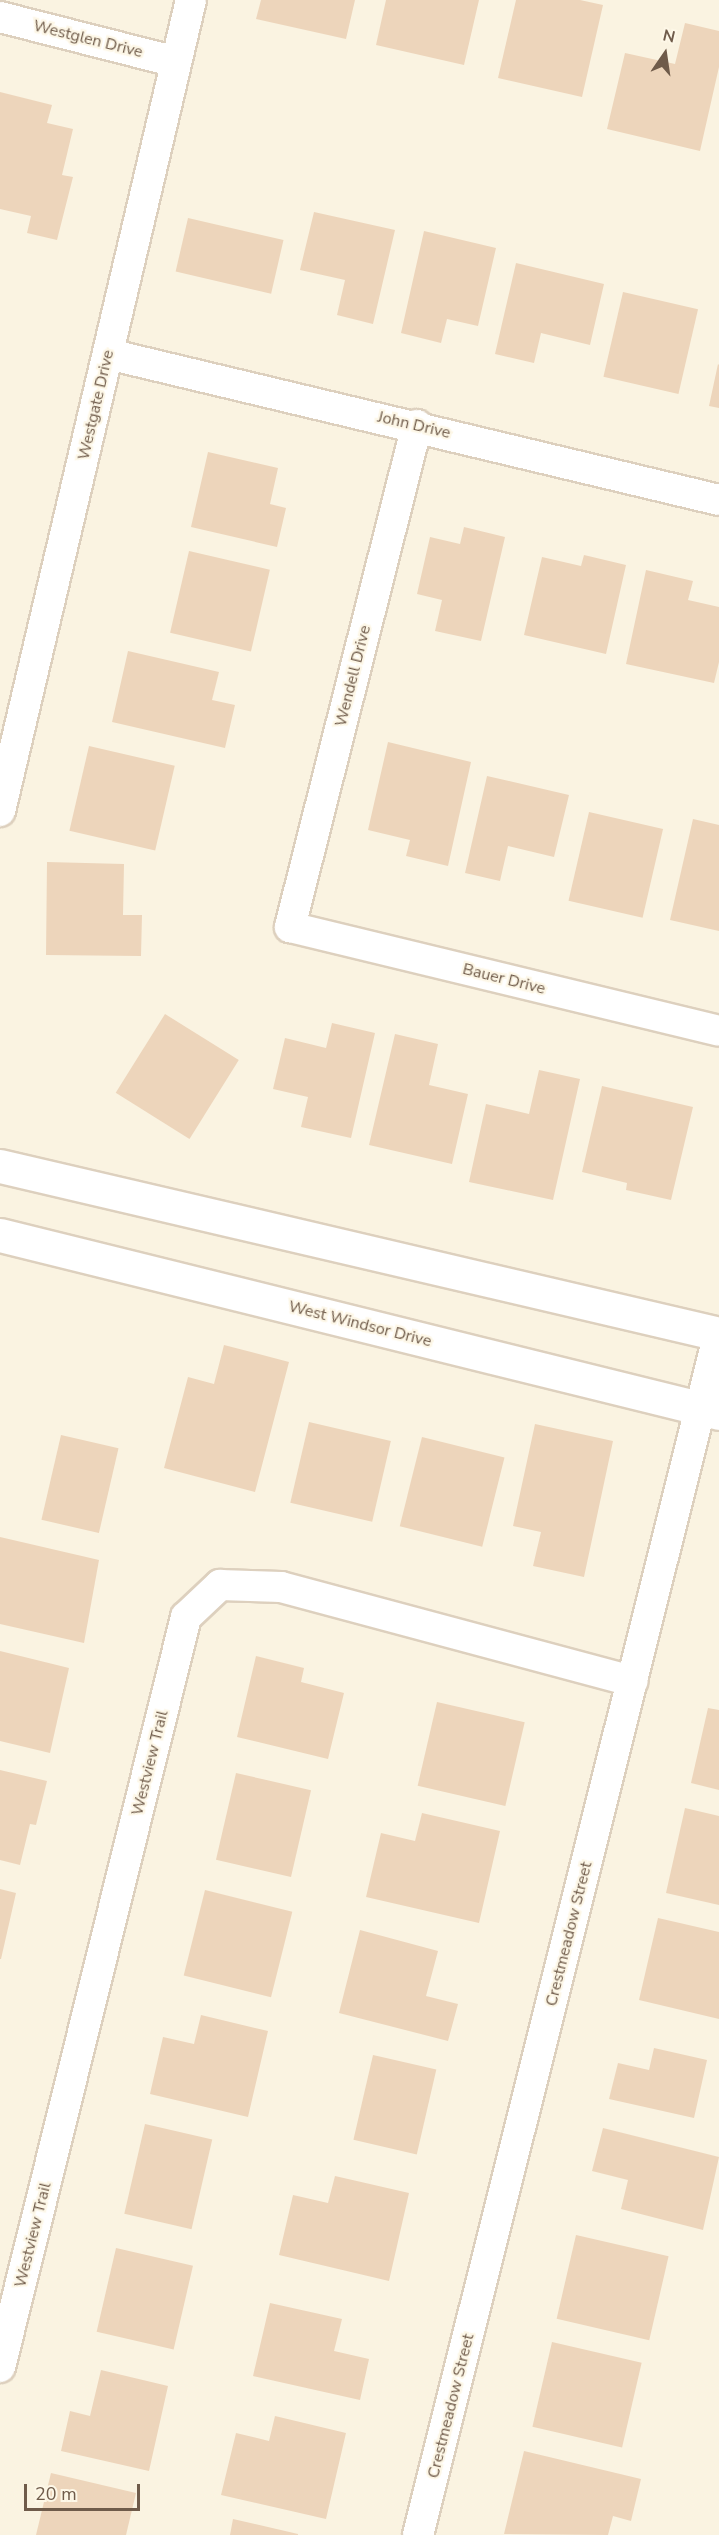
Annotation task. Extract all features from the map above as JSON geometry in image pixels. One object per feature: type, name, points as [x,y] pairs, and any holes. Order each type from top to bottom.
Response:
[{"type":"street","name":"Westgate Drive","points":[[0,811],[192,0]]},
{"type":"street","name":"Westglen Drive","points":[[0,17],[176,62]]},
{"type":"street","name":"John Drive","points":[[108,354],[417,425],[719,500]]},
{"type":"street","name":"Wendell Drive","points":[[290,927],[417,425]]},
{"type":"street","name":"Bauer Drive","points":[[290,927],[719,1031]]},
{"type":"street","points":[[0,1166],[719,1334]]},
{"type":"street","name":"West Windsor Drive","points":[[0,1235],[710,1410]]},
{"type":"street","name":"Crestmeadow Street","points":[[418,2535],[633,1681],[710,1410],[719,1334]]},
{"type":"street","name":"Westview Trail","points":[[0,2367],[186,1617],[220,1585],[281,1587],[633,1681]]},
{"type":"building","points":[[261,0],[355,0],[346,39],[256,19]]},
{"type":"building","points":[[386,0],[479,0],[464,65],[376,45]]},
{"type":"building","points":[[516,0],[580,0],[603,5],[582,97],[498,78]]},
{"type":"building","points":[[685,23],[719,31],[719,67],[700,151],[607,129],[625,53],[675,64]]},
{"type":"building","points":[[0,92],[52,105],[47,123],[73,129],[62,175],[73,177],[57,240],[27,233],[31,216],[0,209]]},
{"type":"building","points":[[314,212],[395,230],[373,324],[337,315],[345,280],[300,270]]},
{"type":"building","points":[[188,218],[283,240],[271,294],[176,272]]},
{"type":"building","points":[[424,231],[496,248],[478,326],[447,319],[441,343],[401,333]]},
{"type":"building","points":[[516,263],[604,284],[590,345],[541,333],[534,363],[495,354]]},
{"type":"building","points":[[623,292],[698,309],[678,394],[603,377]]},
{"type":"building","points":[[719,365],[719,408],[709,406]]},
{"type":"building","points":[[208,452],[278,468],[270,504],[286,508],[277,547],[191,527]]},
{"type":"building","points":[[464,527],[505,537],[481,641],[435,631],[442,600],[417,594],[430,537],[460,544]]},
{"type":"building","points":[[189,551],[270,570],[251,652],[170,633]]},
{"type":"building","points":[[584,555],[626,565],[606,654],[524,635],[542,557],[581,566]]},
{"type":"building","points":[[646,570],[693,581],[688,600],[719,607],[719,662],[714,683],[626,664]]},
{"type":"building","points":[[128,651],[219,672],[212,700],[235,705],[225,748],[112,722]]},
{"type":"building","points":[[388,742],[471,762],[448,866],[406,856],[410,840],[368,830]]},
{"type":"building","points":[[89,746],[175,766],[155,851],[69,831]]},
{"type":"building","points":[[487,776],[569,795],[554,857],[508,846],[500,881],[465,873]]},
{"type":"building","points":[[589,812],[663,829],[643,918],[569,901]]},
{"type":"building","points":[[693,819],[719,825],[719,931],[670,920]]},
{"type":"building","points":[[47,862],[124,864],[123,915],[142,915],[141,956],[46,955]]},
{"type":"building","points":[[165,1014],[239,1060],[189,1139],[116,1093]]},
{"type":"building","points":[[332,1023],[375,1033],[351,1138],[301,1127],[308,1097],[273,1089],[285,1038],[326,1048]]},
{"type":"building","points":[[395,1034],[438,1044],[429,1085],[468,1094],[452,1164],[369,1145]]},
{"type":"building","points":[[539,1070],[580,1079],[553,1200],[469,1182],[486,1104],[529,1114]]},
{"type":"building","points":[[602,1086],[693,1107],[671,1200],[626,1190],[627,1183],[582,1172]]},
{"type":"building","points":[[224,1345],[289,1362],[255,1492],[164,1468],[188,1377],[214,1384]]},
{"type":"building","points":[[309,1422],[391,1441],[372,1522],[290,1503]]},
{"type":"building","points":[[535,1424],[613,1441],[584,1577],[533,1566],[541,1532],[513,1526]]},
{"type":"building","points":[[61,1435],[118,1448],[99,1533],[41,1520]]},
{"type":"building","points":[[422,1437],[504,1458],[482,1547],[400,1526]]},
{"type":"building","points":[[0,1537],[99,1560],[84,1643],[0,1624]]},
{"type":"building","points":[[0,1651],[69,1668],[50,1753],[0,1741]]},
{"type":"building","points":[[256,1656],[304,1668],[301,1682],[344,1693],[328,1759],[237,1737]]},
{"type":"building","points":[[437,1702],[525,1722],[505,1806],[418,1786]]},
{"type":"building","points":[[708,1708],[719,1710],[719,1790],[691,1783]]},
{"type":"building","points":[[0,1770],[47,1781],[36,1825],[30,1824],[20,1865],[0,1860]]},
{"type":"building","points":[[236,1773],[311,1790],[291,1877],[216,1860]]},
{"type":"building","points":[[685,1808],[719,1816],[719,1905],[666,1893]]},
{"type":"building","points":[[422,1813],[500,1831],[479,1923],[366,1897],[381,1833],[415,1841]]},
{"type":"building","points":[[0,1889],[16,1893],[1,1959],[0,1959]]},
{"type":"building","points":[[205,1890],[292,1912],[271,1997],[184,1975]]},
{"type":"building","points":[[658,1918],[719,1932],[719,2019],[639,2000]]},
{"type":"building","points":[[360,1930],[438,1951],[426,1996],[458,2004],[448,2041],[339,2013]]},
{"type":"building","points":[[201,2015],[268,2031],[248,2117],[150,2094],[163,2037],[194,2044]]},
{"type":"building","points":[[654,2048],[707,2060],[694,2118],[609,2099],[618,2063],[649,2070]]},
{"type":"building","points":[[373,2055],[436,2070],[417,2154],[353,2140]]},
{"type":"building","points":[[145,2124],[212,2140],[192,2229],[124,2214]]},
{"type":"building","points":[[603,2128],[719,2157],[703,2230],[621,2209],[628,2180],[592,2171]]},
{"type":"building","points":[[335,2176],[409,2193],[389,2281],[279,2255],[293,2195],[328,2203]]},
{"type":"building","points":[[576,2235],[669,2256],[649,2340],[557,2319]]},
{"type":"building","points":[[116,2248],[193,2266],[174,2350],[97,2332]]},
{"type":"building","points":[[270,2303],[342,2319],[334,2351],[369,2359],[360,2400],[253,2376]]},
{"type":"building","points":[[552,2342],[642,2363],[622,2447],[532,2427]]},
{"type":"building","points":[[101,2370],[168,2386],[149,2471],[61,2451],[70,2411],[90,2416]]},
{"type":"building","points":[[275,2416],[346,2433],[326,2519],[221,2495],[236,2433],[269,2441]]},
{"type":"building","points":[[524,2451],[641,2479],[631,2521],[613,2516],[608,2535],[504,2534]]},
{"type":"building","points":[[51,2473],[136,2493],[126,2535],[36,2535]]},
{"type":"building","points":[[233,2519],[298,2534],[298,2535],[230,2535]]}]
